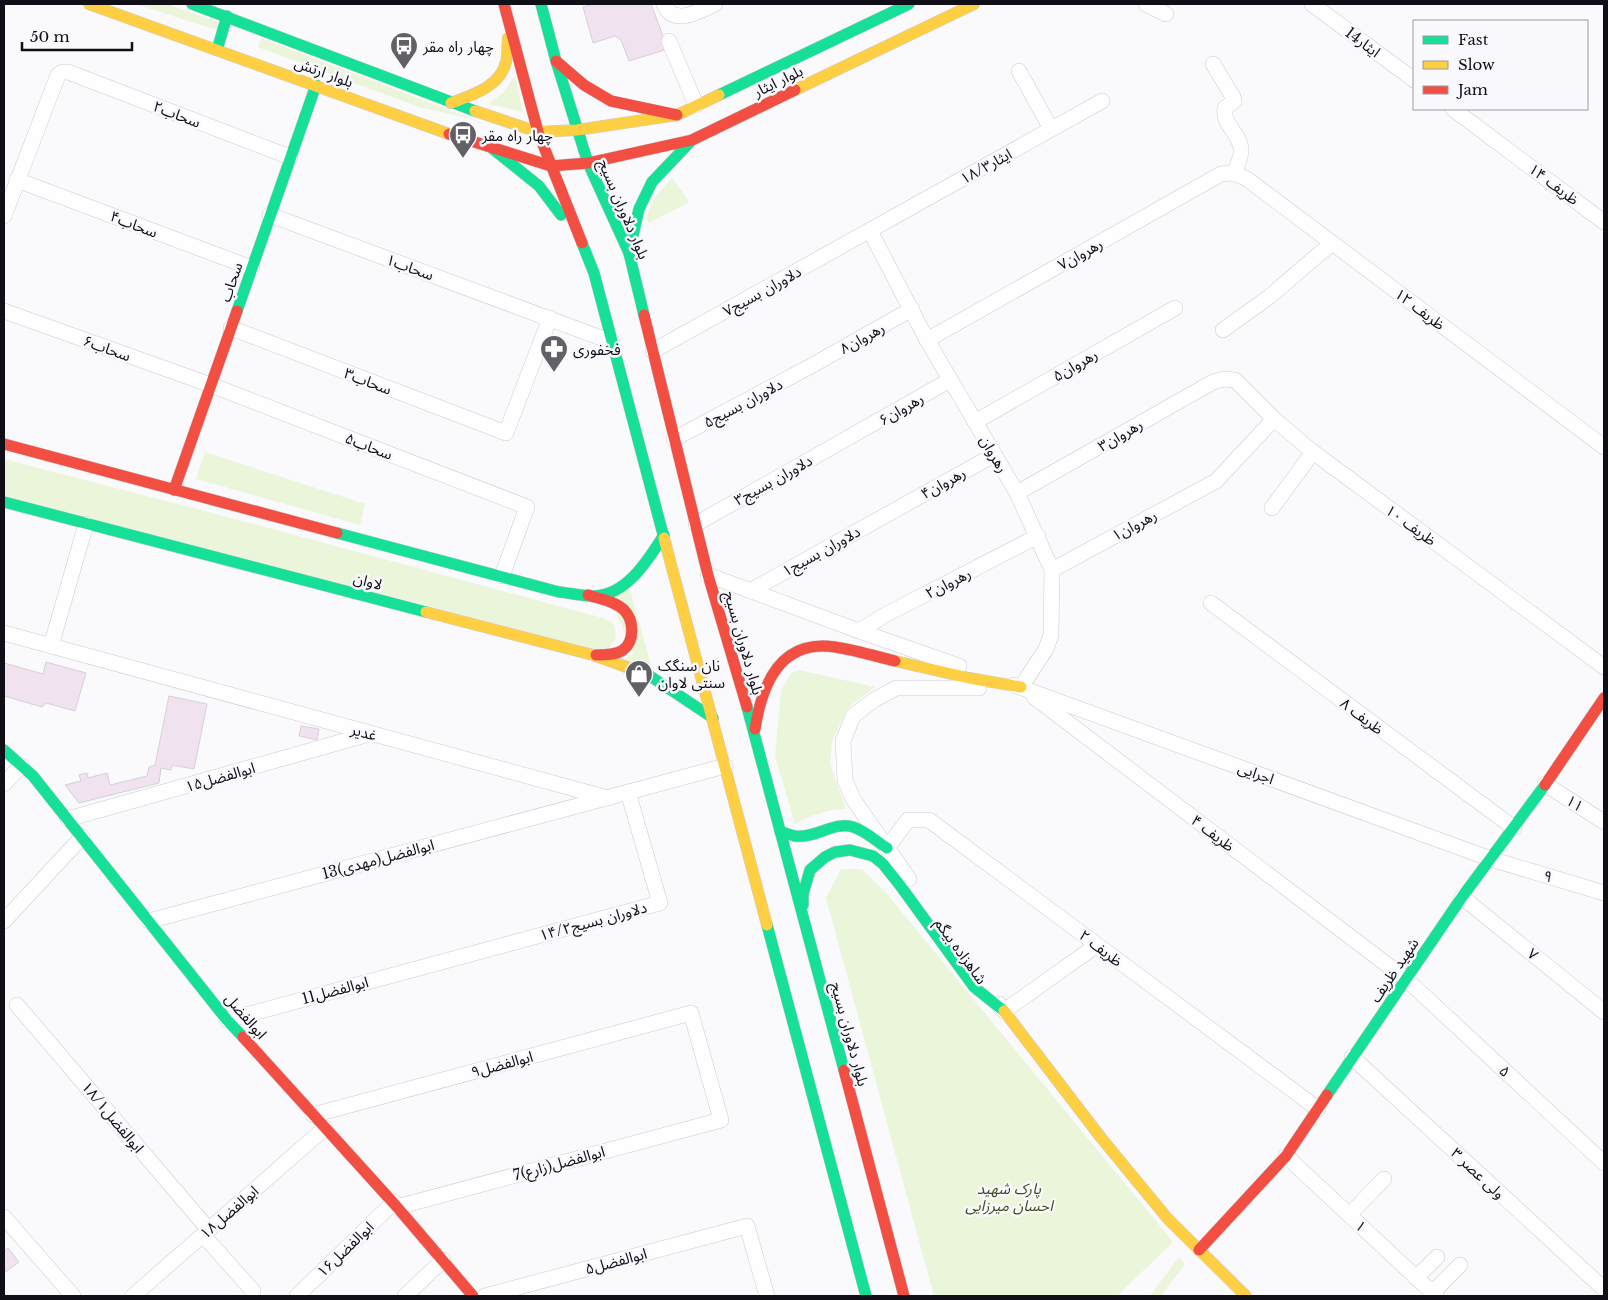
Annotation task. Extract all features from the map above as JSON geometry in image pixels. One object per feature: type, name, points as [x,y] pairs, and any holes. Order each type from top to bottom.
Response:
[{"type":"main road","name":"بلوار ارتش","points":[[88,4],[493,149],[550,166]]},
{"type":"main road","name":"بلوار ارتش","points":[[192,4],[451,103],[538,132],[577,130]]},
{"type":"main road","points":[[504,4],[538,132],[594,273],[866,1296]]},
{"type":"main road","name":"بلوار دلاوران بسیج","points":[[542,4],[556,61],[588,163],[628,253],[654,351],[708,575],[754,733],[904,1296]]},
{"type":"main road","name":"بلوار ایثار","points":[[550,166],[588,163],[692,140],[909,4]]},
{"type":"main road","name":"بلوار ایثار","points":[[577,130],[676,115],[696,105],[806,68],[974,4]]},
{"type":"main road","points":[[217,50],[227,16]]},
{"type":"main road","points":[[451,103],[484,90],[504,69],[510,26]]},
{"type":"main road","points":[[556,61],[584,85],[612,101],[676,115]]},
{"type":"main road","name":"سحاب","points":[[174,490],[316,85]]},
{"type":"main road","points":[[628,253],[639,209],[652,182],[692,140]]},
{"type":"main road","points":[[493,149],[533,179],[554,202],[594,273]]},
{"type":"main road","points":[[4,444],[560,592],[596,596],[620,588],[642,567],[664,535]]},
{"type":"main road","name":"لاوان","points":[[4,502],[593,655],[650,676],[712,718]]},
{"type":"main road","points":[[588,595],[611,602],[625,611],[631,622],[631,638],[624,650],[612,654],[593,655]]},
{"type":"main road","points":[[754,733],[759,702],[772,673],[797,651],[814,648],[834,647],[969,678],[1020,687]]},
{"type":"main road","name":"شهید ظریف","points":[[1198,1250],[1286,1156],[1462,897],[1514,828],[1604,698]]},
{"type":"main road","name":"ابوالفضل","points":[[4,750],[32,776],[68,819],[227,1020],[396,1205],[473,1296]]},
{"type":"main road","points":[[780,831],[796,836],[850,826],[870,836],[887,848]]},
{"type":"main road","points":[[802,914],[803,894],[807,877],[817,862],[835,852],[850,850],[874,856],[899,884],[974,987],[1004,1011]]},
{"type":"main road","name":"شاهزاده بیگم","points":[[1004,1011],[1102,1139],[1168,1218],[1246,1296]]},
{"type":"street","points":[[664,4],[666,9],[674,16],[687,16],[715,4]]},
{"type":"street","points":[[1146,4],[1166,14]]},
{"type":"street","name":"ایثار14","points":[[1312,4],[1413,79]]},
{"type":"street","points":[[669,41],[696,105]]},
{"type":"street","points":[[1213,64],[1234,100],[1225,108],[1224,117],[1241,148],[1234,172]]},
{"type":"street","points":[[1019,71],[1051,129]]},
{"type":"street","name":"۲سحاب","points":[[17,180],[58,75],[62,72],[68,72],[290,157]]},
{"type":"street","name":"ایثار۱۸/۳","points":[[870,230],[1102,100]]},
{"type":"street","name":"ظریف ۱۴","points":[[1454,110],[1604,222]]},
{"type":"street","name":"ظریف ۱۲","points":[[1234,172],[1247,179],[1604,447]]},
{"type":"street","name":"رهروان۷","points":[[927,340],[1221,174],[1234,172]]},
{"type":"street","points":[[4,216],[17,180]]},
{"type":"street","name":"۴سحاب","points":[[17,180],[252,268]]},
{"type":"street","name":"۱سحاب","points":[[270,215],[612,342]]},
{"type":"street","name":"رهروان","points":[[870,230],[927,340],[1017,494],[1038,536],[1052,570],[1051,635],[1046,649],[1020,687]]},
{"type":"street","name":"دلاوران بسیج۷","points":[[654,351],[870,230]]},
{"type":"street","points":[[1223,330],[1269,297],[1332,244]]},
{"type":"street","name":"رهروان۵","points":[[975,422],[1175,308]]},
{"type":"street","name":"رهروان۸","points":[[812,366],[912,309]]},
{"type":"street","name":"۶سحاب","points":[[4,311],[211,385]]},
{"type":"street","name":"۳سحاب","points":[[231,328],[506,433],[550,318]]},
{"type":"street","name":"دلاوران بسیج۵","points":[[674,439],[812,366]]},
{"type":"street","name":"ظریف ۱۰","points":[[1224,379],[1235,380],[1274,419],[1313,452],[1604,667]]},
{"type":"street","name":"رهروان۳","points":[[1017,494],[1213,382],[1224,379]]},
{"type":"street","name":"رهروان۶","points":[[851,437],[950,380]]},
{"type":"street","name":"۵سحاب","points":[[211,385],[528,507],[502,576]]},
{"type":"street","name":"رهروان۱","points":[[1052,570],[1216,481],[1274,419]]},
{"type":"street","name":"دلاوران بسیج۳","points":[[696,524],[851,437]]},
{"type":"street","points":[[1272,508],[1313,452]]},
{"type":"street","name":"رهروان۴","points":[[892,512],[994,455]]},
{"type":"street","name":"دلاوران بسیج۱","points":[[750,591],[892,512]]},
{"type":"street","points":[[51,646],[86,524]]},
{"type":"street","name":"رهروان۲","points":[[859,631],[885,615],[1038,536]]},
{"type":"street","name":"اجرایی","points":[[708,575],[1491,859]]},
{"type":"street","name":"ظریف ۸","points":[[1211,603],[1514,828]]},
{"type":"street","name":"غدیر","points":[[4,633],[608,798]]},
{"type":"street","name":"شاهزاده بیگم","points":[[1004,1011],[853,799],[845,780],[843,742],[853,716],[874,700],[896,688],[1020,687]]},
{"type":"street","name":"ظریف ۴","points":[[1020,687],[1406,979]]},
{"type":"street","name":"ابوالفضل۱۵","points":[[68,819],[371,734]]},
{"type":"street","points":[[4,784],[21,766]]},
{"type":"street","points":[[608,798],[725,766]]},
{"type":"street","name":"۱۱","points":[[1545,784],[1604,822]]},
{"type":"street","name":"۱۴/۲دلاوران بسیج","points":[[444,961],[660,903],[628,792]]},
{"type":"street","name":"13ابوالفضل(مهدی)","points":[[149,921],[608,798]]},
{"type":"street","name":"ظریف ۲","points":[[887,848],[908,820],[929,820],[1318,1109]]},
{"type":"street","points":[[4,921],[82,837]]},
{"type":"street","name":"۹","points":[[1491,859],[1604,893]]},
{"type":"street","name":"۷","points":[[1462,897],[1604,1012]]},
{"type":"street","points":[[1004,1011],[1097,945]]},
{"type":"street","name":"11ابوالفضل","points":[[227,1020],[444,961]]},
{"type":"street","name":"۵","points":[[1406,979],[1604,1163]]},
{"type":"street","name":"ابوالفضل۱۸/۱","points":[[17,1005],[253,1291]]},
{"type":"street","name":"ابوالفضل۹","points":[[314,1115],[691,1013],[721,1120]]},
{"type":"street","name":"ولی عصر ۳","points":[[1352,1057],[1604,1289]]},
{"type":"street","name":"7ابوالفضل(زارع)","points":[[396,1205],[721,1120]]},
{"type":"street","name":"ابوالفضل۱۸","points":[[133,1296],[325,1128]]},
{"type":"street","name":"۱","points":[[1286,1156],[1434,1294]]},
{"type":"street","points":[[1349,1215],[1384,1179]]},
{"type":"street","name":"ابوالفضل۱۶","points":[[297,1296],[396,1205]]},
{"type":"street","points":[[4,1217],[73,1296]]},
{"type":"street","name":"ابوالفضل۵","points":[[485,1296],[747,1226],[767,1296]]},
{"type":"street","points":[[1416,1278],[1437,1257]]},
{"type":"street","points":[[405,1296],[443,1260]]},
{"type":"street","points":[[1434,1294],[1460,1265]]},
{"type":"green space","points":[[135,4],[167,4],[220,23],[217,30]]},
{"type":"green space","points":[[261,38],[514,135],[468,118],[419,107],[258,47]]},
{"type":"green space","points":[[515,76],[523,112],[488,104],[504,92]]},
{"type":"green space","points":[[672,178],[689,202],[649,223],[646,218],[655,197]]},
{"type":"green space","points":[[205,452],[365,504],[360,525],[196,479]]},
{"type":"green space","points":[[4,459],[603,618],[614,624],[616,638],[609,648],[594,649],[4,496]]},
{"type":"green space","points":[[629,586],[653,672],[625,660],[633,653],[611,600]]},
{"type":"green space","points":[[799,670],[875,687],[847,709],[832,741],[830,764],[846,809],[820,813],[795,824],[775,756],[781,690],[791,673]]},
{"type":"green space","name":"پارک شهید احسان میرزایی","points":[[841,869],[862,869],[887,894],[1173,1242],[1117,1296],[934,1296],[826,898]]},
{"type":"green space","points":[[1179,1257],[1185,1264],[1161,1296],[1150,1296]]},
{"type":"building","points":[[593,4],[651,4],[668,49],[629,61],[621,40],[615,36],[593,43],[583,7]]},
{"type":"building","points":[[46,662],[86,673],[75,711],[46,703],[42,707],[4,696],[4,663],[43,674]]},
{"type":"building","points":[[169,696],[207,704],[194,769],[172,765],[171,770],[161,768],[159,783],[79,803],[65,785],[81,781],[79,775],[87,773],[88,778],[107,773],[110,785],[147,776],[149,767],[155,765]]},
{"type":"building","points":[[301,726],[319,729],[317,740],[299,736]]},
{"type":"building","points":[[8,1248],[19,1262],[4,1273],[4,1251]]},
{"type":"traffic: fast","points":[[192,4],[475,111]]},
{"type":"traffic: fast","points":[[541,4],[556,61],[588,163],[629,253],[644,315]]},
{"type":"traffic: fast","points":[[719,95],[909,4]]},
{"type":"traffic: fast","points":[[217,50],[227,16]]},
{"type":"traffic: fast","points":[[237,311],[316,85]]},
{"type":"traffic: fast","points":[[629,253],[639,209],[652,182],[692,140]]},
{"type":"traffic: fast","points":[[493,149],[539,186],[561,215]]},
{"type":"traffic: fast","points":[[582,243],[594,273],[664,538]]},
{"type":"traffic: fast","points":[[4,502],[426,612]]},
{"type":"traffic: fast","points":[[337,533],[559,592],[585,596],[606,594],[617,590],[644,565],[664,535]]},
{"type":"traffic: fast","points":[[632,669],[650,676],[713,718]]},
{"type":"traffic: fast","points":[[747,707],[844,1070]]},
{"type":"traffic: fast","points":[[4,750],[33,776],[227,1020],[243,1037]]},
{"type":"traffic: fast","points":[[1327,1095],[1462,897],[1545,785]]},
{"type":"traffic: fast","points":[[780,831],[793,836],[802,836],[839,826],[853,827],[887,848]]},
{"type":"traffic: fast","points":[[803,905],[803,894],[810,870],[825,857],[835,852],[850,850],[873,856],[883,864],[899,884],[974,987],[1004,1011]]},
{"type":"traffic: fast","points":[[767,925],[866,1296]]},
{"type":"traffic: slow","points":[[89,4],[449,134]]},
{"type":"traffic: slow","points":[[795,90],[974,4]]},
{"type":"traffic: slow","points":[[451,103],[484,89],[498,78],[506,62],[508,38]]},
{"type":"traffic: slow","points":[[475,111],[538,132],[577,130],[677,115],[719,95]]},
{"type":"traffic: slow","points":[[664,538],[767,925]]},
{"type":"traffic: slow","points":[[426,612],[593,655],[632,669]]},
{"type":"traffic: slow","points":[[895,661],[969,678],[1021,687]]},
{"type":"traffic: slow","points":[[1004,1011],[1102,1139],[1168,1219],[1246,1296]]},
{"type":"traffic: jam","points":[[504,4],[538,132],[582,243]]},
{"type":"traffic: jam","points":[[556,61],[584,85],[611,101],[677,115]]},
{"type":"traffic: jam","points":[[449,134],[551,166],[588,163],[692,140],[795,90]]},
{"type":"traffic: jam","points":[[174,490],[237,311]]},
{"type":"traffic: jam","points":[[644,315],[708,575],[747,707]]},
{"type":"traffic: jam","points":[[4,444],[337,533]]},
{"type":"traffic: jam","points":[[588,595],[612,602],[624,610],[630,619],[632,630],[630,641],[623,650],[614,654],[596,655]]},
{"type":"traffic: jam","points":[[755,729],[758,712],[769,681],[777,668],[787,658],[800,650],[816,646],[835,647],[895,661]]},
{"type":"traffic: jam","points":[[1545,785],[1604,698]]},
{"type":"traffic: jam","points":[[243,1037],[397,1207],[473,1296]]},
{"type":"traffic: jam","points":[[844,1070],[904,1296]]},
{"type":"traffic: jam","points":[[1199,1250],[1286,1156],[1327,1095]]},
{"type":"place","name":"چهار راه مقر","points":[[404,70]]},
{"type":"place","name":"چهار راه مقر‍","points":[[463,159]]},
{"type":"place","name":"فخفوری","points":[[554,373]]},
{"type":"place","name":"نان سنگک سنتی لاوان","points":[[639,698]]}]
